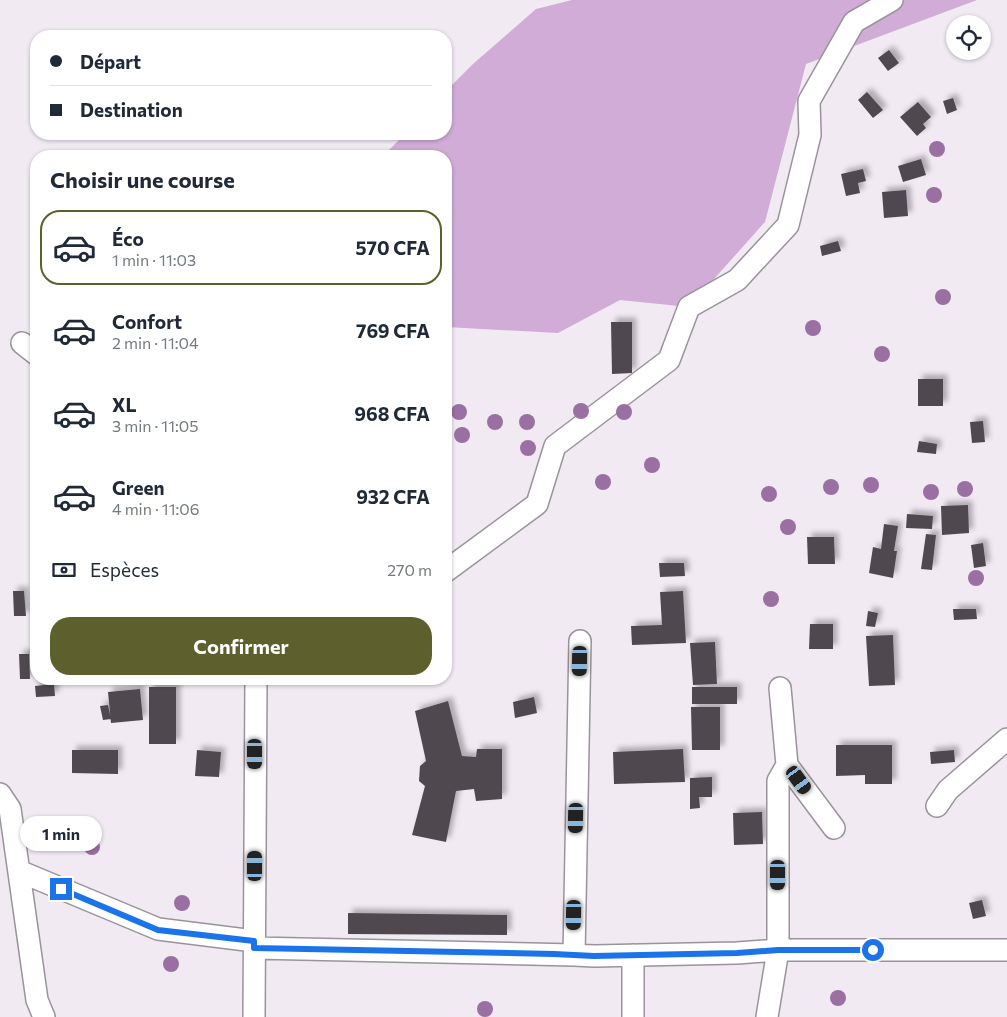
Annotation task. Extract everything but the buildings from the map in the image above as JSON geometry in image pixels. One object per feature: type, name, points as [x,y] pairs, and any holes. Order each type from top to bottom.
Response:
[{"type":"street","points":[[452,567],[537,504],[555,446],[670,360],[689,306],[737,280],[788,225],[810,135],[809,101],[854,22],[892,0]]},
{"type":"street","points":[[574,955],[580,641]]},
{"type":"street","points":[[254,1017],[256,685]]},
{"type":"street","points":[[780,688],[787,764],[834,828]]},
{"type":"street","points":[[937,806],[948,790],[1007,740]]},
{"type":"street","points":[[767,1017],[778,950],[778,781],[787,764]]},
{"type":"street","points":[[0,794],[10,809],[37,1000],[44,1017]]},
{"type":"street","points":[[19,871],[158,930],[254,945],[594,956],[737,953],[778,950],[1007,950]]},
{"type":"street","points":[[632,1017],[633,955]]},
{"type":"shaded area","points":[[572,0],[977,0],[806,64],[765,222],[689,307],[620,300],[558,333],[452,327],[452,150],[389,150],[399,140],[452,140],[452,85],[536,9]]},
{"type":"route","points":[[61,889],[158,930],[254,941],[254,948],[594,956],[737,953],[778,950],[873,950]]}]
